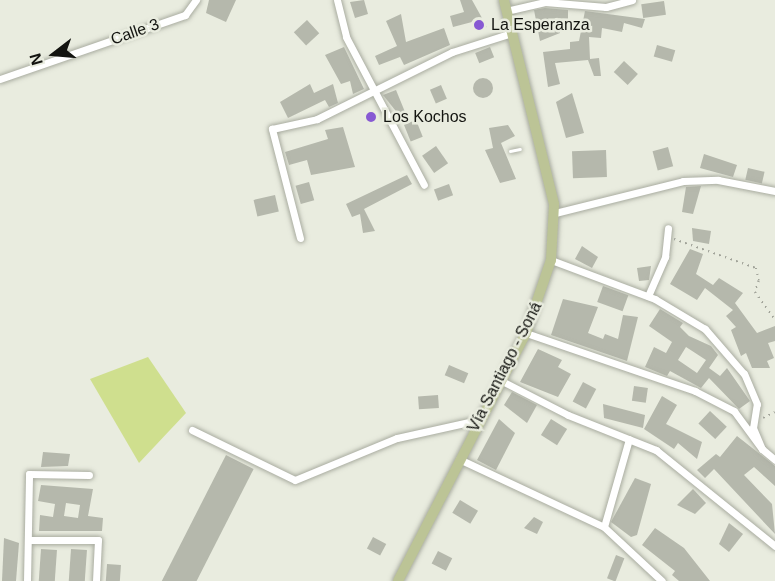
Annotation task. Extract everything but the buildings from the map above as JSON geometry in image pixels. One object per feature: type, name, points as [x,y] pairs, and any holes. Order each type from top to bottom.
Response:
[{"type":"main road","name":"Vía Santiago - Soná","points":[[398,581],[478,420],[526,333],[551,260],[555,213],[505,5]]},
{"type":"street","name":"Calle 3","points":[[0,79],[185,15],[196,0]]},
{"type":"street","points":[[337,0],[346,37],[424,184]]},
{"type":"street","points":[[505,5],[545,2],[606,7],[632,0]]},
{"type":"street","points":[[300,238],[272,129],[317,119],[376,93],[452,52],[512,33]]},
{"type":"street","points":[[555,213],[683,181],[718,180],[775,191]]},
{"type":"street","points":[[648,296],[667,238],[668,228]]},
{"type":"street","points":[[551,260],[648,296],[705,329],[734,357],[757,404],[756,421],[762,449]]},
{"type":"street","points":[[526,333],[714,401],[734,411],[762,449],[775,460]]},
{"type":"street","points":[[500,380],[629,439],[682,467],[775,546]]},
{"type":"street","points":[[192,430],[295,480],[397,438],[478,420]]},
{"type":"street","points":[[604,527],[629,439]]},
{"type":"street","points":[[459,459],[604,527],[662,581]]},
{"type":"street","points":[[27,581],[29,474],[90,475]]},
{"type":"street","points":[[28,540],[98,540],[96,581]]},
{"type":"lane","points":[[510,151],[520,149]]},
{"type":"path","points":[[667,238],[756,268],[759,281],[755,292],[775,320]]},
{"type":"path","points":[[756,421],[775,412]]},
{"type":"green space","points":[[148,357],[186,413],[139,463],[90,379]]},
{"type":"place","name":"La Esperanza","points":[[479,25]]},
{"type":"place","name":"Los Kochos","points":[[371,117]]}]
